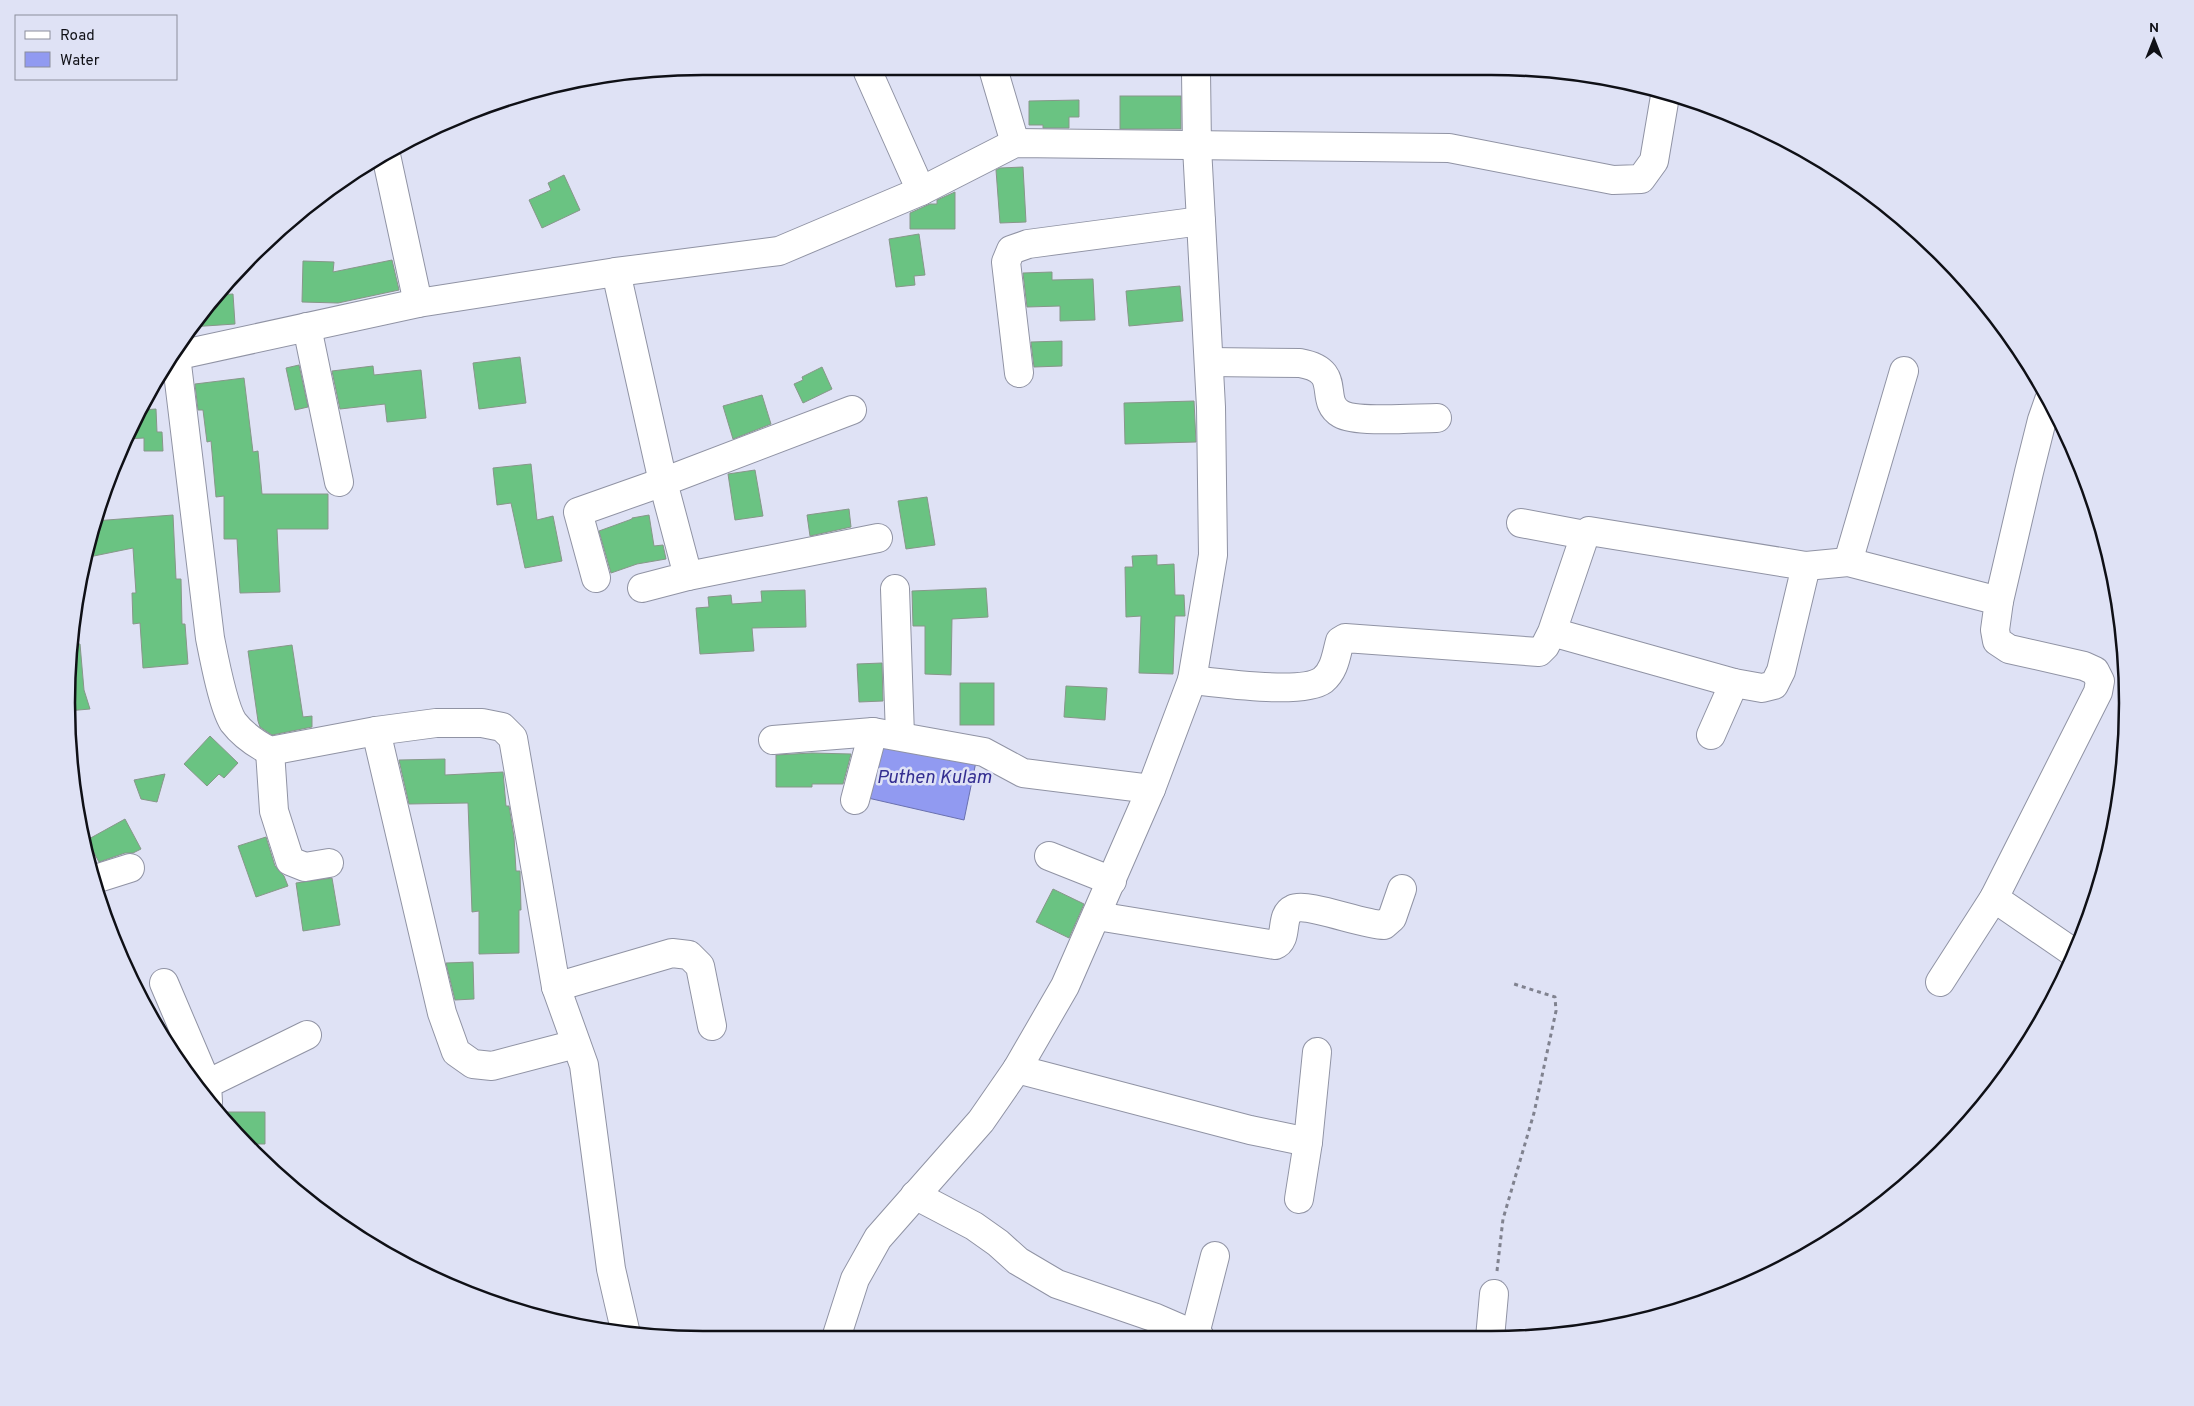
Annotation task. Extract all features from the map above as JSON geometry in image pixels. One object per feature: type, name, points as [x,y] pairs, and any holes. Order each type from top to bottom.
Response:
[{"type":"street","points":[[869,75],[921,191]]},
{"type":"street","points":[[995,75],[1015,143]]},
{"type":"street","points":[[838,1331],[855,1279],[878,1238],[981,1121],[1017,1069],[1065,986],[1151,788],[1192,680],[1214,554],[1209,362],[1196,147],[1196,75]]},
{"type":"street","points":[[181,354],[418,303],[616,272],[779,250],[921,191],[1015,143],[1196,147],[1448,148],[1613,180],[1641,179],[1654,161],[1664,99]]},
{"type":"street","points":[[387,160],[418,303]]},
{"type":"street","points":[[1019,373],[1006,262],[1011,250],[1028,244],[1201,222]]},
{"type":"street","points":[[616,272],[663,482],[688,576]]},
{"type":"street","points":[[307,327],[339,482]]},
{"type":"street","points":[[1209,362],[1300,362],[1315,365],[1326,375],[1332,404],[1341,414],[1358,418],[1437,418]]},
{"type":"street","points":[[174,365],[210,638],[218,677],[232,720],[244,734],[270,751],[376,731],[436,723],[482,723],[502,727],[513,738],[556,987],[584,1064],[611,1270],[624,1326]]},
{"type":"street","points":[[1848,562],[1904,371]]},
{"type":"street","points":[[1940,982],[1994,898],[2093,701],[2100,681],[2095,671],[2084,666],[2009,649],[1997,641],[1995,630],[2000,601],[2028,472],[2046,409]]},
{"type":"street","points":[[596,578],[578,512],[663,482],[852,410]]},
{"type":"street","points":[[1521,523],[1585,534],[1589,531],[1806,566],[1848,562],[2000,601]]},
{"type":"street","points":[[1192,680],[1239,685],[1305,687],[1322,680],[1333,668],[1340,641],[1345,638],[1539,652],[1545,646],[1552,632],[1585,534]]},
{"type":"street","points":[[642,588],[688,576],[878,538]]},
{"type":"street","points":[[1552,632],[1734,683],[1762,688],[1774,685],[1781,671],[1806,566]]},
{"type":"street","points":[[895,589],[900,736]]},
{"type":"street","points":[[1711,735],[1734,683]]},
{"type":"street","points":[[376,731],[442,1013],[456,1052],[473,1064],[492,1066],[576,1044]]},
{"type":"street","points":[[773,740],[873,732],[984,752],[1023,773],[1151,788]]},
{"type":"street","points":[[855,800],[873,732]]},
{"type":"street","points":[[270,751],[274,812],[290,861],[305,867],[329,863]]},
{"type":"street","points":[[1049,856],[1112,880]]},
{"type":"street","points":[[100,878],[130,868]]},
{"type":"street","points":[[1097,916],[1275,945],[1281,940],[1290,910],[1296,908],[1311,909],[1372,925],[1384,925],[1392,918],[1402,889]]},
{"type":"street","points":[[1994,898],[2068,949]]},
{"type":"street","points":[[556,987],[672,954],[689,955],[700,966],[712,1026]]},
{"type":"street","points":[[164,983],[205,1084]]},
{"type":"street","points":[[210,1092],[307,1035]]},
{"type":"street","points":[[1299,1199],[1308,1142],[1317,1052]]},
{"type":"street","points":[[1017,1069],[1250,1130],[1308,1142]]},
{"type":"street","points":[[915,1195],[974,1226],[998,1243],[1018,1261],[1057,1284],[1188,1331]]},
{"type":"street","points":[[1199,1331],[1215,1256]]},
{"type":"street","points":[[1491,1331],[1494,1294]]},
{"type":"path","points":[[1494,1294],[1504,1219],[1534,1113],[1556,1011],[1555,997],[1514,984]]},
{"type":"water","name":"Puthen Kulam","points":[[883,735],[978,752],[964,820],[868,798]]},
{"type":"building","points":[[1120,96],[1181,96],[1181,129],[1120,129]]},
{"type":"building","points":[[1079,100],[1079,117],[1069,117],[1069,128],[1043,128],[1043,125],[1029,125],[1029,101]]},
{"type":"building","points":[[1023,167],[1026,222],[1000,223],[996,170],[1000,168]]},
{"type":"building","points":[[564,175],[580,210],[542,228],[529,200],[551,190],[548,183]]},
{"type":"building","points":[[955,192],[955,229],[910,229],[910,213],[930,204],[937,204],[937,200]]},
{"type":"building","points":[[919,234],[925,275],[914,276],[915,285],[896,287],[889,239]]},
{"type":"building","points":[[392,260],[399,290],[338,303],[302,302],[303,261],[334,262],[333,272]]},
{"type":"building","points":[[1052,272],[1052,280],[1093,279],[1095,320],[1060,321],[1060,306],[1027,307],[1023,273]]},
{"type":"building","points":[[1180,286],[1183,321],[1129,326],[1126,291]]},
{"type":"building","points":[[227,294],[233,294],[235,324],[201,326],[205,321]]},
{"type":"building","points":[[1062,341],[1062,366],[1034,367],[1031,342]]},
{"type":"building","points":[[520,357],[526,403],[479,409],[473,363]]},
{"type":"building","points":[[299,365],[308,407],[295,410],[286,368]]},
{"type":"building","points":[[373,366],[374,375],[421,370],[426,418],[387,422],[385,404],[340,409],[332,371]]},
{"type":"building","points":[[822,367],[832,389],[803,403],[794,384],[803,380],[802,377]]},
{"type":"building","points":[[244,378],[253,452],[258,451],[262,494],[328,494],[328,529],[277,529],[280,592],[240,593],[237,539],[224,539],[224,496],[216,497],[211,441],[207,442],[203,410],[198,410],[195,384]]},
{"type":"building","points":[[762,395],[771,424],[733,439],[723,406]]},
{"type":"building","points":[[1194,401],[1196,442],[1125,444],[1124,403]]},
{"type":"building","points":[[148,409],[156,409],[157,432],[162,432],[163,451],[144,451],[144,438],[134,439]]},
{"type":"building","points":[[531,464],[537,520],[553,516],[562,561],[525,568],[511,503],[497,505],[493,468]]},
{"type":"building","points":[[755,470],[763,516],[735,520],[728,474]]},
{"type":"building","points":[[927,497],[935,545],[906,549],[898,501]]},
{"type":"building","points":[[849,509],[851,527],[810,536],[807,515]]},
{"type":"building","points":[[173,515],[176,579],[181,579],[182,624],[185,624],[188,664],[143,668],[140,623],[133,624],[132,593],[136,593],[133,548],[92,556],[102,520]]},
{"type":"building","points":[[649,515],[654,546],[663,545],[666,559],[637,564],[611,573],[599,531],[632,518]]},
{"type":"building","points":[[1157,555],[1157,565],[1174,564],[1175,595],[1184,595],[1185,616],[1175,616],[1173,674],[1139,673],[1141,616],[1126,617],[1125,567],[1133,567],[1132,556]]},
{"type":"building","points":[[986,588],[988,617],[952,619],[951,675],[925,674],[925,626],[913,626],[912,591]]},
{"type":"building","points":[[805,590],[806,627],[752,628],[754,651],[700,654],[696,608],[709,607],[708,597],[731,595],[732,604],[762,602],[761,591]]},
{"type":"building","points":[[78,644],[80,644],[84,690],[90,709],[75,710]]},
{"type":"building","points":[[292,645],[303,717],[312,716],[312,727],[272,735],[260,727],[258,721],[248,651]]},
{"type":"building","points":[[882,663],[883,701],[859,702],[857,664]]},
{"type":"building","points":[[960,683],[994,683],[994,725],[960,725]]},
{"type":"building","points":[[1066,686],[1107,688],[1105,720],[1064,717]]},
{"type":"building","points":[[210,736],[238,763],[224,778],[219,774],[207,786],[184,764]]},
{"type":"building","points":[[812,753],[851,754],[843,784],[812,784],[812,787],[776,787],[776,755]]},
{"type":"building","points":[[445,759],[445,775],[503,772],[506,806],[509,806],[514,837],[516,871],[520,871],[519,953],[479,954],[479,911],[472,912],[468,803],[409,804],[399,760]]},
{"type":"building","points":[[165,774],[157,802],[141,799],[134,780]]},
{"type":"building","points":[[125,819],[141,849],[99,862],[92,850],[90,838]]},
{"type":"building","points":[[266,837],[275,866],[284,876],[288,886],[256,897],[238,846]]},
{"type":"building","points":[[332,878],[340,925],[303,931],[296,883]]},
{"type":"building","points":[[1053,889],[1084,904],[1069,938],[1036,922]]},
{"type":"building","points":[[473,962],[474,999],[455,1000],[446,963]]},
{"type":"building","points":[[227,1112],[265,1112],[265,1144],[256,1144]]}]
